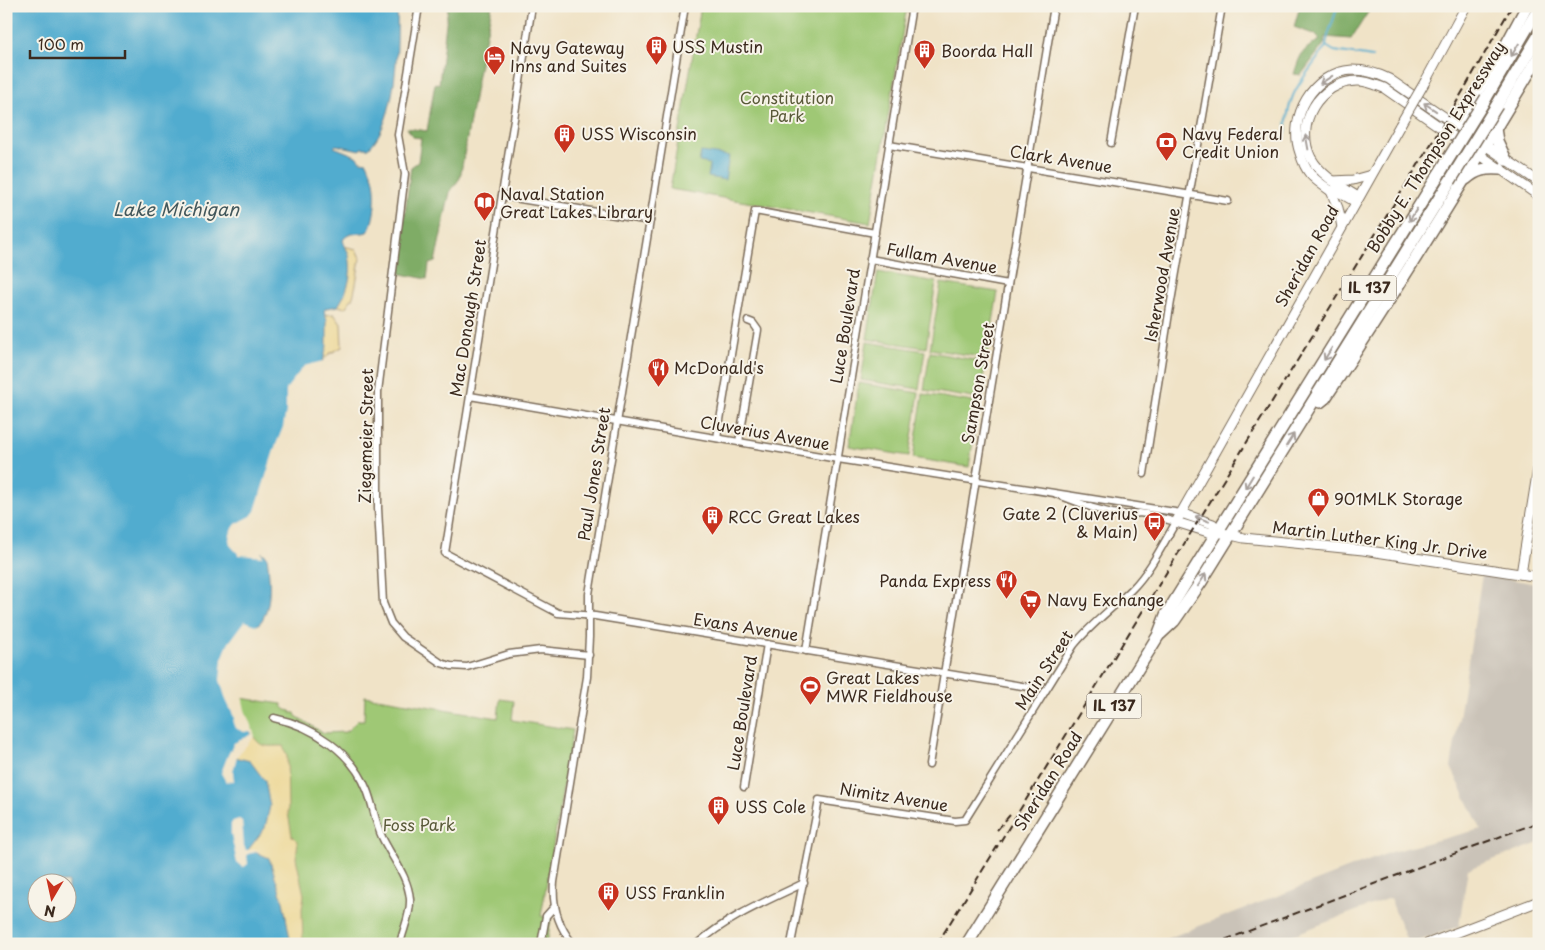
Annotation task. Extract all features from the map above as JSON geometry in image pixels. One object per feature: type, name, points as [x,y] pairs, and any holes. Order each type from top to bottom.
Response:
[{"type":"highway","points":[[1457,124],[1505,47],[1527,6]]},
{"type":"highway","name":"Bobby E. Thompson Expressway","points":[[1218,532],[1486,98],[1539,8]]},
{"type":"highway","name":"Bobby E. Thompson Expressway","points":[[1231,535],[1539,35]]},
{"type":"highway","points":[[1310,408],[1325,398],[1366,336],[1465,180],[1539,56]]},
{"type":"highway","points":[[1465,180],[1482,169],[1503,164],[1495,129]]},
{"type":"highway","name":"Sheridan Road","points":[[967,944],[1158,636],[1166,615],[1218,532]]},
{"type":"highway","name":"Sheridan Road","points":[[1158,636],[1174,620],[1231,535]]},
{"type":"street","name":"Ziegemeier Street","points":[[419,6],[398,136],[404,174],[378,392],[378,508],[383,603],[391,623],[403,637],[441,663],[452,666],[467,667],[509,654],[541,650],[588,655]]},
{"type":"street","name":"Mac Donough Street","points":[[464,563],[445,553],[532,6]]},
{"type":"street","name":"Paul Jones Street","points":[[541,944],[546,916],[554,906],[554,882],[587,677],[589,594],[686,6]]},
{"type":"street","name":"Luce Boulevard","points":[[806,651],[912,6]]},
{"type":"street","name":"Sampson Street","points":[[929,765],[1054,6]]},
{"type":"street","points":[[1111,143],[1135,6]]},
{"type":"street","name":"Isherwood Avenue","points":[[1144,474],[1222,6]]},
{"type":"street","name":"Sheridan Road","points":[[1176,522],[1466,6]]},
{"type":"street","points":[[1342,227],[1338,208],[1331,191],[1309,173],[1298,148],[1296,133],[1298,117],[1303,104],[1312,91],[1323,81],[1337,74],[1358,70],[1379,74],[1457,124],[1482,149]]},
{"type":"street","points":[[1357,200],[1325,175],[1311,158],[1307,146],[1306,127],[1309,115],[1316,102],[1330,89],[1344,83],[1367,82],[1384,88],[1482,149],[1503,164],[1539,196]]},
{"type":"street","name":"Clark Avenue","points":[[889,145],[1228,201]]},
{"type":"street","points":[[1503,164],[1539,182]]},
{"type":"street","points":[[1333,181],[1353,180],[1371,175]]},
{"type":"street","points":[[1331,191],[1335,190],[1357,200]]},
{"type":"street","points":[[502,196],[650,221]]},
{"type":"street","points":[[717,438],[755,211],[875,233]]},
{"type":"street","name":"Fullam Avenue","points":[[870,258],[1008,284]]},
{"type":"street","points":[[739,442],[758,330],[753,323],[748,321]]},
{"type":"street","name":"Cluverius Avenue","points":[[470,396],[838,459],[1056,494],[1092,498],[1140,509]]},
{"type":"street","points":[[1521,574],[1539,462]]},
{"type":"street","name":"Cluverius Avenue","points":[[1056,494],[1093,508],[1112,512],[1129,515],[1140,509]]},
{"type":"street","points":[[1140,509],[1181,513]]},
{"type":"street","points":[[1140,509],[1176,522]]},
{"type":"street","name":"Martin Luther King Jr. Drive","points":[[1181,513],[1213,524],[1218,532]]},
{"type":"street","name":"Martin Luther King Jr. Drive","points":[[1176,522],[1208,532],[1218,532],[1254,539],[1362,550],[1539,577]]},
{"type":"street","name":"Main Street","points":[[965,820],[1074,645],[1088,628],[1120,601],[1137,583],[1176,522]]},
{"type":"street","name":"Evans Avenue","points":[[464,563],[558,612],[588,615],[1034,688]]},
{"type":"street","name":"Luce Boulevard","points":[[744,787],[767,644]]},
{"type":"street","points":[[274,718],[304,727],[324,738],[338,749],[359,774],[367,789],[380,833],[405,878],[409,890],[409,915],[400,944]]},
{"type":"street","name":"Nimitz Avenue","points":[[804,883],[819,800],[955,821],[965,820]]},
{"type":"street","points":[[697,944],[733,917],[804,883]]},
{"type":"street","points":[[791,944],[798,900],[804,883]]},
{"type":"street","points":[[1427,944],[1442,941],[1539,901]]},
{"type":"street","points":[[554,906],[560,922],[573,944]]},
{"type":"shaded area","points":[[1482,575],[1539,584],[1539,843],[1468,869],[1459,926],[1411,944],[1408,944],[1390,898],[1269,944],[1153,944],[1391,852],[1481,829],[1451,767]]},
{"type":"green space","points":[[448,6],[492,6],[460,178],[450,192],[435,262],[429,264],[427,279],[397,273],[411,167],[418,162],[421,138],[413,137],[407,128],[427,131],[435,83],[439,84]]},
{"type":"green space","name":"Constitution Park","points":[[701,6],[907,6],[870,223],[670,189]]},
{"type":"green space","points":[[1300,6],[1372,6],[1351,39],[1325,37],[1324,44],[1301,75],[1294,74],[1300,57],[1305,50],[1320,40],[1316,35],[1294,27]]},
{"type":"green space","points":[[878,272],[936,282],[926,348],[867,339]]},
{"type":"green space","points":[[941,283],[998,292],[987,358],[930,349]]},
{"type":"green space","points":[[867,342],[925,351],[919,389],[861,380]]},
{"type":"green space","points":[[930,352],[986,362],[979,399],[924,390]]},
{"type":"green space","points":[[859,383],[919,393],[909,456],[849,446]]},
{"type":"green space","points":[[923,394],[979,403],[969,467],[913,458]]},
{"type":"green space","name":"Foss Park","points":[[365,696],[498,718],[500,699],[514,701],[512,720],[573,730],[541,916],[551,918],[547,944],[291,944],[249,729],[240,698],[282,704],[286,710],[295,713],[296,716],[323,733],[346,732],[358,720],[364,720]]},
{"type":"sand","points":[[330,243],[356,249],[360,258],[353,297],[345,308],[326,302]]},
{"type":"sand","points":[[334,314],[341,324],[342,347],[329,354],[323,361],[311,317]]},
{"type":"sand","points":[[250,731],[260,744],[283,746],[287,756],[288,813],[292,836],[298,841],[296,858],[304,895],[302,909],[303,944],[258,944],[222,766]]},
{"type":"water","name":"Lake Michigan","points":[[6,6],[397,6],[394,81],[386,119],[379,135],[369,148],[361,148],[360,150],[336,145],[334,147],[356,156],[360,161],[367,162],[374,183],[374,214],[367,232],[348,235],[343,240],[349,255],[350,276],[347,288],[338,306],[326,308],[324,311],[327,320],[327,346],[323,361],[307,371],[292,388],[287,424],[253,526],[254,548],[267,556],[269,571],[268,605],[262,620],[243,639],[238,651],[237,676],[241,703],[253,736],[235,757],[250,761],[265,781],[270,806],[265,828],[248,850],[269,858],[283,901],[291,944],[6,944]]},
{"type":"water","points":[[701,152],[729,156],[725,180],[708,177],[710,164],[699,162]]},
{"type":"pier","points":[[326,357],[324,363],[309,373],[294,389],[289,425],[255,526],[256,546],[260,548],[263,557],[239,555],[230,545],[231,531],[236,524],[251,516],[255,511],[283,427],[286,411],[286,389],[304,366],[323,361]]},
{"type":"pier","points":[[245,621],[259,626],[243,643],[239,664],[241,691],[245,710],[255,736],[237,756],[233,772],[234,781],[226,782],[221,773],[234,743],[252,734],[250,731],[244,732],[237,729],[233,724],[234,717],[220,680],[222,659],[228,644]]},
{"type":"pier","points":[[239,819],[242,821],[246,850],[261,851],[248,854],[248,864],[244,867],[237,863],[231,834],[231,824]]},
{"type":"waterway","points":[[1286,133],[1287,118],[1293,95],[1326,46],[1337,6]]},
{"type":"waterway","points":[[1326,46],[1334,51],[1372,57]]},
{"type":"railway","points":[[937,944],[1452,110],[1512,6]]},
{"type":"railway","points":[[997,830],[1010,815]]},
{"type":"railway","points":[[1214,944],[1539,822]]},
{"type":"place","name":"USS Mustin","points":[[656,66]]},
{"type":"place","name":"Boorda Hall","points":[[925,70]]},
{"type":"place","name":"Navy Gateway Inns and Suites","points":[[494,76]]},
{"type":"place","name":"USS Wisconsin","points":[[565,153]]},
{"type":"place","name":"Navy Federal Credit Union","points":[[1166,162]]},
{"type":"place","name":"Naval Station Great Lakes Library","points":[[484,222]]},
{"type":"place","name":"McDonald's","points":[[658,387]]},
{"type":"place","name":"901MLK Storage","points":[[1318,518]]},
{"type":"place","name":"RCC Great Lakes","points":[[712,536]]},
{"type":"place","name":"Gate 2 (Cluverius & Main)","points":[[1154,542]]},
{"type":"place","name":"Panda Express","points":[[1007,600]]},
{"type":"place","name":"Navy Exchange","points":[[1031,619]]},
{"type":"place","name":"Great Lakes MWR Fieldhouse","points":[[810,706]]},
{"type":"place","name":"USS Cole","points":[[719,826]]},
{"type":"place","name":"USS Franklin","points":[[609,912]]}]
